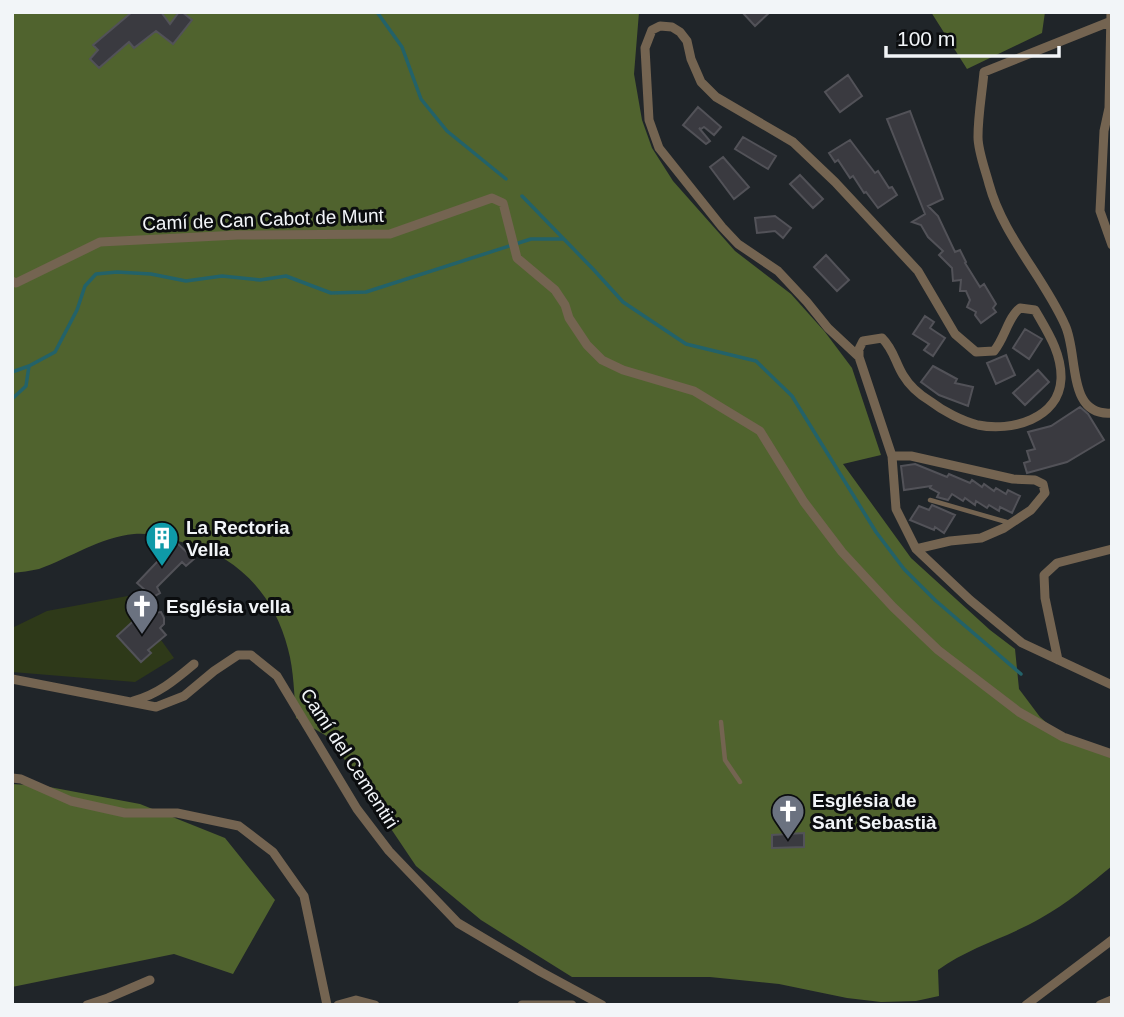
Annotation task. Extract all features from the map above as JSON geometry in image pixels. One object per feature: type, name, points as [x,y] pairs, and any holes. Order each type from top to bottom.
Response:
[{"type":"street","points":[[1112,245],[1100,211],[1104,131],[1109,108],[1110,17],[984,72],[978,139],[999,215],[1066,326],[1080,392],[1088,409],[1098,414],[1112,413]]},
{"type":"street","points":[[859,357],[828,328],[778,271],[738,244],[659,148],[653,136],[648,108],[645,48],[652,30],[660,26],[672,27],[680,32],[687,41],[701,82],[716,97],[793,142],[835,182],[918,271],[955,334],[965,344],[976,352],[994,351],[1006,334],[1014,313],[1020,308],[1035,310],[1050,334],[1061,377],[1059,391],[1052,405],[1028,422],[1012,426],[979,425],[931,402],[914,389],[903,375],[891,346],[882,338],[863,341],[859,357],[892,456],[896,509],[916,550],[1022,643],[1112,685]]},
{"type":"street","name":"Camí de Can Cabot de Munt","points":[[12,281],[16,283],[100,242],[238,235],[390,234],[492,198],[503,203],[517,258],[555,290],[565,305],[569,318],[601,360],[623,370],[694,391],[760,432],[804,502],[842,552],[892,607],[938,650],[1019,712],[1063,737],[1112,754]]},
{"type":"street","points":[[892,456],[911,456],[1013,479],[1035,480],[1042,484],[1045,493],[1041,500],[1012,523],[981,538],[950,541],[916,550]]},
{"type":"street","points":[[1058,660],[1045,598],[1044,575],[1057,563],[1112,549]]},
{"type":"street","name":"Camí del Cementiri","points":[[12,679],[156,707],[184,696],[238,655],[251,655],[276,676],[358,809],[389,851],[458,923],[602,1005]]},
{"type":"street","points":[[127,702],[147,698],[194,664]]},
{"type":"street","points":[[12,778],[21,779],[71,801],[125,813],[177,813],[239,826],[273,852],[304,896],[327,1005]]},
{"type":"street","points":[[1026,1005],[1112,940]]},
{"type":"street","points":[[87,1005],[150,980]]},
{"type":"street","points":[[338,1005],[356,1000],[375,1005]]},
{"type":"street","points":[[1100,1005],[1111,1002]]},
{"type":"street","points":[[522,1005],[572,1005]]},
{"type":"lane","points":[[930,500],[1012,523]]},
{"type":"lane","points":[[721,722],[725,760],[740,782]]},
{"type":"green space","points":[[12,12],[639,12],[634,74],[642,120],[652,148],[673,181],[735,251],[791,294],[852,368],[881,455],[843,464],[911,558],[990,630],[1015,649],[1019,689],[1040,717],[1066,740],[1112,758],[1112,866],[1050,913],[962,955],[938,970],[939,996],[916,1001],[881,1002],[779,984],[710,977],[572,977],[481,920],[416,866],[330,738],[296,718],[292,666],[282,630],[264,596],[238,569],[205,549],[154,535],[140,534],[109,539],[39,569],[12,573]]},
{"type":"green space","points":[[931,12],[1045,12],[1042,33],[967,69]]},
{"type":"green space","points":[[133,595],[152,613],[161,612],[164,624],[160,628],[166,635],[161,640],[174,658],[135,682],[12,672],[12,628],[47,611]]},
{"type":"green space","points":[[12,784],[44,786],[140,804],[225,838],[275,900],[233,974],[174,954],[12,987]]},
{"type":"building","points":[[132,12],[161,12],[170,24],[179,12],[192,20],[173,44],[156,31],[134,48],[129,42],[99,68],[90,59],[98,50],[93,45]]},
{"type":"building","points":[[742,12],[770,12],[755,26]]},
{"type":"building","points":[[848,75],[862,96],[840,112],[825,92]]},
{"type":"building","points":[[698,107],[721,127],[714,135],[704,127],[699,128],[710,141],[706,144],[683,125]]},
{"type":"building","points":[[910,111],[943,199],[928,206],[938,216],[955,252],[960,250],[980,287],[984,284],[996,304],[993,308],[996,312],[981,323],[975,315],[976,312],[967,307],[970,300],[966,291],[960,291],[961,280],[953,281],[952,268],[939,255],[943,251],[928,237],[921,225],[912,222],[925,214],[887,119]]},
{"type":"building","points":[[743,137],[776,156],[768,169],[735,149]]},
{"type":"building","points":[[850,140],[875,173],[878,171],[897,195],[878,208],[853,176],[850,178],[838,160],[835,162],[829,153]]},
{"type":"building","points":[[723,157],[749,187],[734,199],[710,167]]},
{"type":"building","points":[[800,175],[823,199],[813,208],[790,184]]},
{"type":"building","points":[[775,216],[791,228],[783,238],[775,231],[757,233],[755,218]]},
{"type":"building","points":[[826,255],[849,280],[837,291],[814,267]]},
{"type":"building","points":[[925,316],[934,322],[930,328],[945,338],[933,356],[924,350],[929,344],[913,334]]},
{"type":"building","points":[[1025,329],[1042,339],[1029,359],[1013,348]]},
{"type":"building","points":[[1006,355],[1015,375],[996,384],[987,363]]},
{"type":"building","points":[[933,366],[957,379],[955,383],[973,387],[968,406],[939,395],[921,382]]},
{"type":"building","points":[[1038,370],[1049,382],[1025,405],[1013,393]]},
{"type":"building","points":[[1080,407],[1088,414],[1104,440],[1067,462],[1027,473],[1024,463],[1030,461],[1027,451],[1035,449],[1028,432],[1051,426]]},
{"type":"building","points":[[915,464],[947,477],[949,474],[970,483],[972,480],[982,487],[984,484],[994,491],[996,488],[1006,494],[1008,490],[1020,496],[1012,513],[1000,507],[999,511],[989,505],[987,508],[976,501],[975,505],[952,494],[948,500],[937,497],[939,493],[930,488],[931,486],[904,490],[901,466]]},
{"type":"building","points":[[932,505],[955,515],[944,533],[935,527],[934,530],[910,520],[919,506],[929,510]]},
{"type":"building","name":"La Rectoria Vella","points":[[176,542],[194,559],[186,566],[182,562],[157,587],[160,593],[153,597],[137,583]]},
{"type":"building","name":"Església vella","points":[[161,612],[164,624],[160,628],[166,635],[148,650],[151,653],[141,662],[117,636],[141,614]]},
{"type":"building","name":"Església de Sant Sebastià","points":[[804,833],[804,847],[772,848],[772,835]]},
{"type":"waterway","points":[[377,12],[402,47],[421,99],[447,131],[506,179]]},
{"type":"waterway","points":[[522,196],[623,302],[686,344],[756,361],[792,396],[876,532],[904,569],[935,600],[1021,674]]},
{"type":"waterway","points":[[12,399],[26,386],[29,366],[55,352],[77,310],[85,286],[96,274],[151,274],[186,281],[222,276],[260,280],[286,276],[331,293],[366,292],[531,239],[563,239]]},
{"type":"waterway","points":[[12,372],[29,366]]},
{"type":"place","name":"La Rectoria Vella","points":[[162,568]]},
{"type":"place","name":"Església vella","points":[[142,636]]},
{"type":"place","name":"Església de Sant Sebastià","points":[[788,841]]}]
